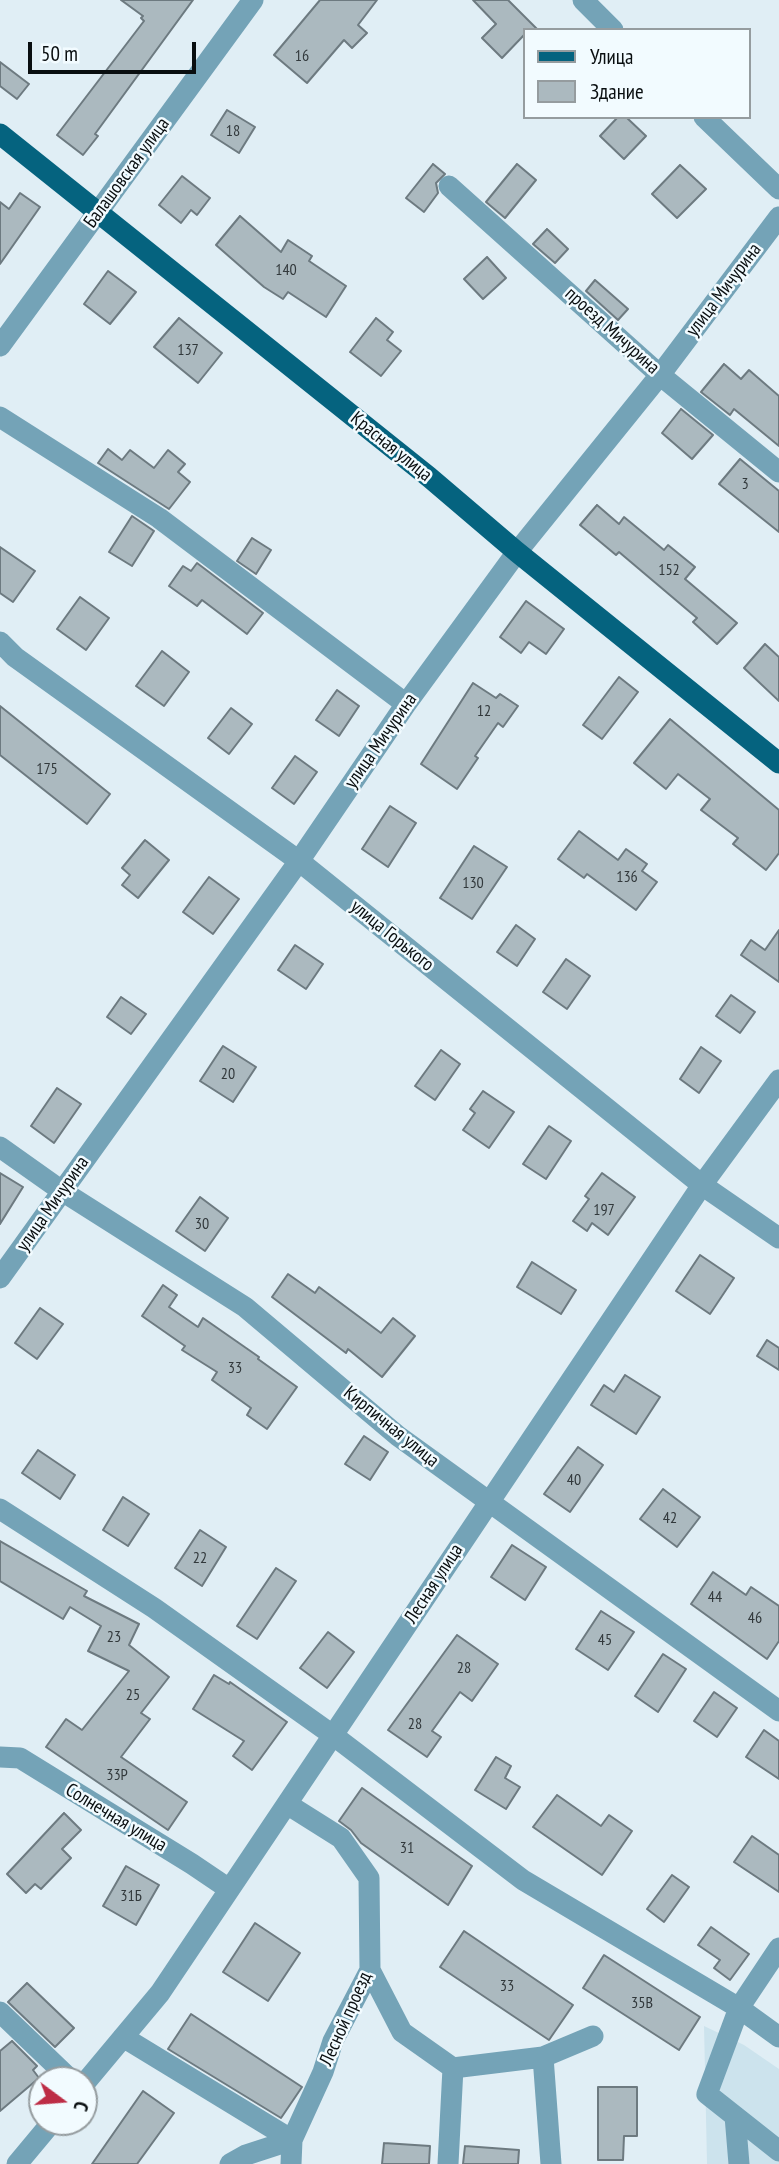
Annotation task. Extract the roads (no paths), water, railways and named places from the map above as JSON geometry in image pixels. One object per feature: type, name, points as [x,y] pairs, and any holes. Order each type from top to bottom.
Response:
[{"type":"main road","name":"Красная улица","points":[[0,134],[429,477],[517,552],[779,763]]},
{"type":"street","name":"Балашовская улица","points":[[0,346],[253,0]]},
{"type":"street","points":[[583,0],[612,28]]},
{"type":"street","points":[[706,119],[779,190]]},
{"type":"street","name":"проезд Мичурина","points":[[449,186],[660,375],[779,472]]},
{"type":"street","name":"улица Мичурина","points":[[0,1278],[299,861],[406,704],[517,552],[660,375],[779,217]]},
{"type":"street","points":[[0,417],[159,518],[406,704]]},
{"type":"street","name":"улица Горького","points":[[0,642],[15,657],[299,861],[702,1185],[779,1238]]},
{"type":"street","name":"Лесная улица","points":[[98,2067],[160,1993],[702,1185],[779,1080]]},
{"type":"street","name":"Кирпичная улица","points":[[0,1147],[62,1191],[245,1307],[398,1436],[779,1711]]},
{"type":"street","points":[[0,1509],[154,1608],[334,1736],[523,1880],[739,2008],[779,2037]]},
{"type":"street","name":"Солнечная улица","points":[[0,1757],[20,1758],[229,1889]]},
{"type":"street","name":"Лесной проезд","points":[[287,1804],[341,1838],[369,1878],[370,1970],[333,2041],[323,2072],[292,2140]]},
{"type":"street","points":[[779,1948],[739,2008],[707,2094],[779,2151]]},
{"type":"street","points":[[370,1970],[402,2032],[453,2068],[543,2057],[593,2036]]},
{"type":"street","points":[[0,2012],[56,2066]]},
{"type":"street","points":[[123,2037],[292,2140]]},
{"type":"street","points":[[543,2057],[551,2164]]},
{"type":"street","points":[[448,2164],[453,2068]]},
{"type":"street","points":[[735,2116],[739,2164]]},
{"type":"street","points":[[18,2164],[41,2136]]},
{"type":"street","points":[[230,2164],[246,2155],[292,2140]]},
{"type":"street","points":[[291,2164],[292,2140]]}]
